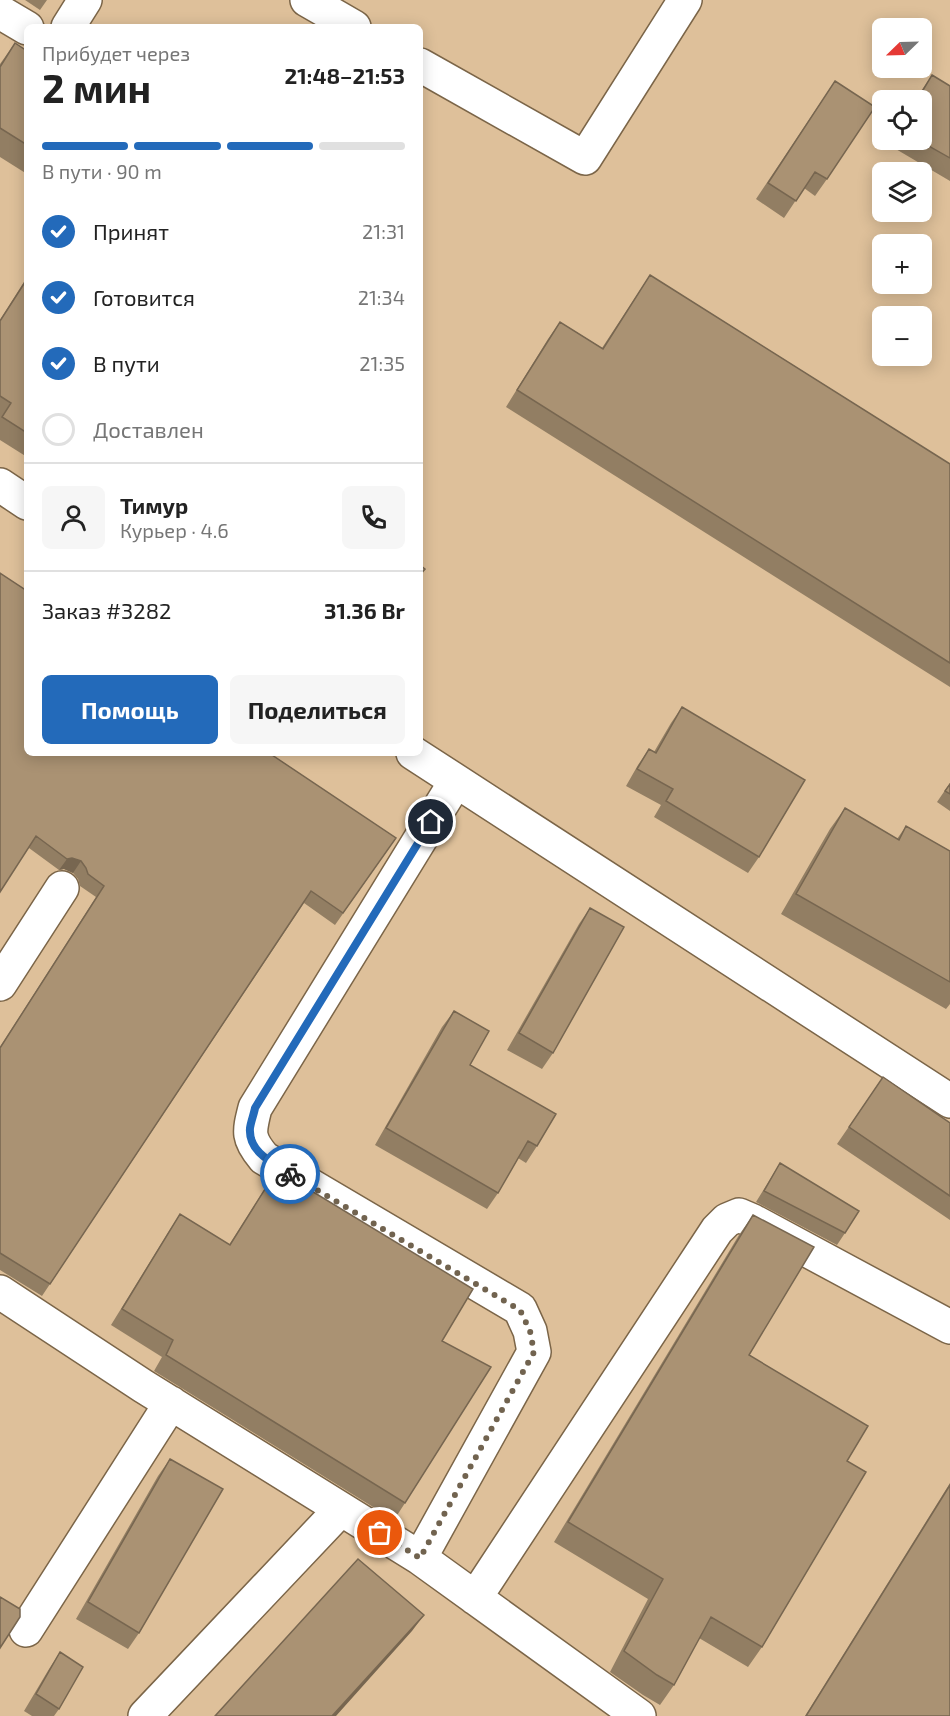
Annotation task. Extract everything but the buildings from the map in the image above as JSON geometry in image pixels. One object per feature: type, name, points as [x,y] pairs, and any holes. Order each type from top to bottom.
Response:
[{"type":"lane","points":[[70,24],[85,0]]},
{"type":"lane","points":[[307,0],[349,24]]},
{"type":"lane","points":[[423,66],[585,158],[685,0]]},
{"type":"lane","points":[[0,12],[24,26]]},
{"type":"lane","points":[[0,485],[24,500]]},
{"type":"lane","points":[[417,756],[950,1101]]},
{"type":"lane","points":[[420,1558],[534,1352],[530,1331],[520,1310],[264,1158],[253,1145],[250,1129],[255,1108],[456,781]]},
{"type":"lane","points":[[0,984],[62,888]]},
{"type":"lane","points":[[475,1598],[717,1230],[727,1220],[739,1215],[753,1221],[950,1327]]},
{"type":"lane","points":[[0,1292],[171,1403],[420,1558],[639,1716]]},
{"type":"lane","points":[[26,1630],[171,1403]]},
{"type":"lane","points":[[145,1716],[341,1509]]},
{"type":"shaded area","points":[[0,0],[950,0],[950,1716],[0,1716]]},
{"type":"way so far","points":[[290,1174],[520,1310],[530,1331],[534,1352],[420,1558],[380,1533]]},
{"type":"route","points":[[290,1174],[264,1158],[253,1145],[250,1129],[255,1108],[431,822]]}]
